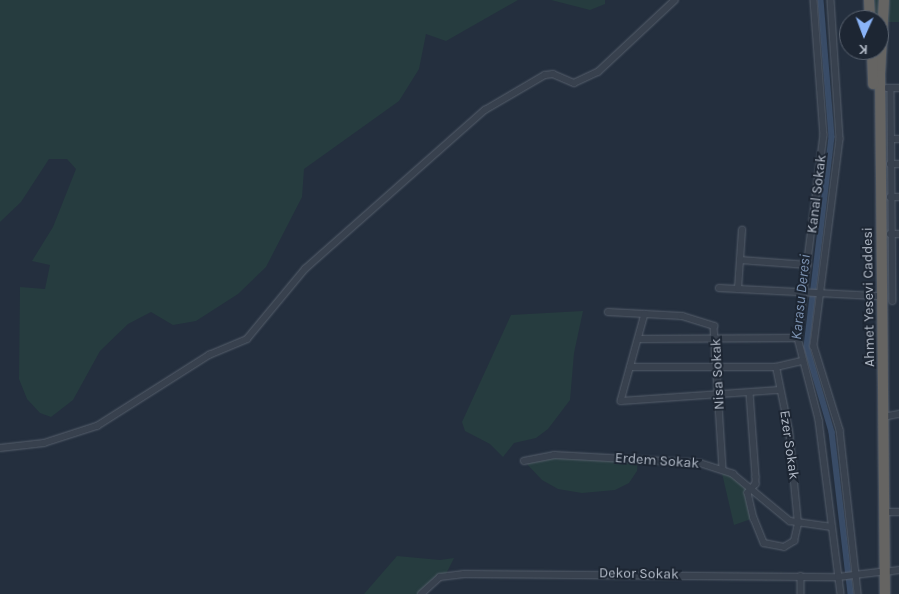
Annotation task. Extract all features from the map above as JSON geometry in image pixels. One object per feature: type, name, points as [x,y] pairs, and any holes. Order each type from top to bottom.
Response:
[{"type":"highway","name":"Ahmet Yesevi Caddesi","points":[[884,0],[880,88],[888,299],[882,572],[886,594]]},
{"type":"highway","name":"Ahmet Yesevi Caddesi","points":[[873,60],[888,299],[884,417],[884,512],[882,572],[879,594]]},
{"type":"street","points":[[0,448],[44,443],[97,426],[209,355],[247,340],[305,269],[485,110],[530,81],[550,74],[574,83],[598,72],[675,0]]},
{"type":"street","name":"Kanal Sokak","points":[[814,0],[824,135],[798,338],[801,361],[819,420],[841,594]]},
{"type":"street","points":[[831,0],[840,139],[814,346],[840,430],[858,594]]},
{"type":"street","points":[[880,88],[899,88]]},
{"type":"street","points":[[719,288],[888,299],[891,88]]},
{"type":"street","points":[[890,139],[899,139]]},
{"type":"street","points":[[890,164],[899,164]]},
{"type":"street","points":[[890,197],[899,197]]},
{"type":"street","points":[[738,289],[742,230]]},
{"type":"street","points":[[890,234],[899,234]]},
{"type":"street","points":[[740,260],[808,265]]},
{"type":"street","name":"Nisa Sokak","points":[[608,312],[707,321],[714,326],[717,338],[723,469]]},
{"type":"street","points":[[645,314],[641,339],[630,367],[621,400],[780,390]]},
{"type":"street","points":[[641,339],[798,338]]},
{"type":"street","points":[[630,367],[776,367],[801,361]]},
{"type":"street","name":"Ezer Sokak","points":[[776,367],[789,431],[798,524]]},
{"type":"street","points":[[750,393],[756,477],[753,488],[748,493],[754,518],[767,545],[792,544],[798,524]]},
{"type":"street","points":[[884,417],[899,414]]},
{"type":"street","name":"Erdem Sokak","points":[[524,461],[544,455],[677,460],[723,469],[753,488],[785,518],[798,524],[832,527]]},
{"type":"street","points":[[884,512],[899,512]]},
{"type":"street","name":"Dekor Sokak","points":[[420,594],[440,576],[539,573],[838,576],[899,570]]},
{"type":"street","points":[[801,576],[801,594]]},
{"type":"green space","points":[[0,0],[518,0],[446,41],[426,34],[419,69],[399,101],[304,169],[302,197],[266,267],[238,294],[196,321],[173,325],[151,312],[128,324],[100,351],[73,400],[51,417],[40,413],[27,399],[19,379],[20,287],[45,289],[50,265],[32,261],[53,227],[76,169],[67,159],[49,159],[21,202],[0,222]]},
{"type":"green space","points":[[551,0],[605,0],[605,4],[590,10]]},
{"type":"green space","points":[[869,0],[899,0],[899,22],[889,22],[889,10],[870,10]]},
{"type":"green space","points":[[583,311],[574,353],[570,400],[548,429],[536,438],[514,443],[503,457],[490,444],[465,431],[462,422],[511,315]]},
{"type":"green space","points":[[535,457],[638,459],[637,471],[629,483],[615,490],[582,493],[558,489],[542,480],[524,461]]},
{"type":"green space","points":[[721,469],[753,488],[748,493],[754,518],[734,525]]},
{"type":"green space","points":[[397,556],[440,560],[454,558],[445,576],[431,581],[421,594],[364,594]]},
{"type":"waterway","name":"Karasu Deresi","points":[[821,0],[832,137],[807,347],[832,432],[851,594]]}]
